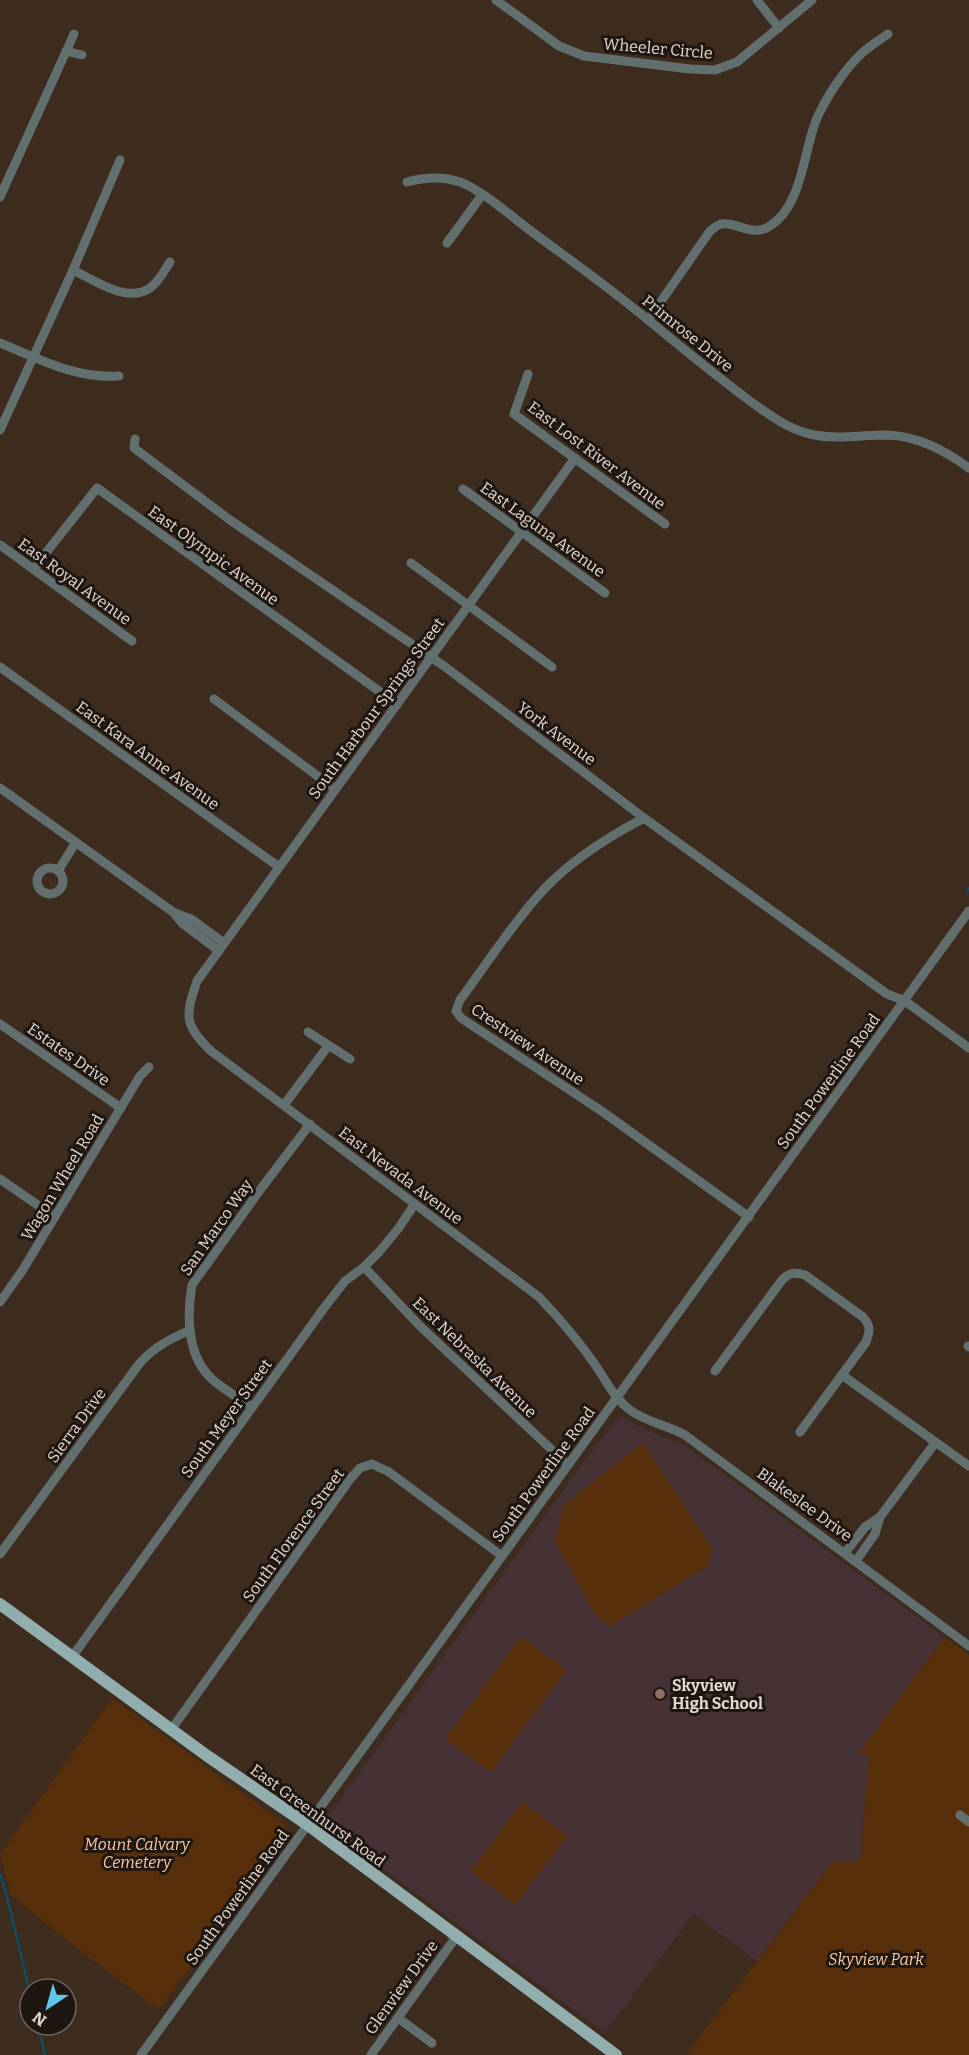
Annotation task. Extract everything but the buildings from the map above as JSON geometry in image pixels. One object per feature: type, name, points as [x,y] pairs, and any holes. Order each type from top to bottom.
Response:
[{"type":"main road","name":"East Greenhurst Road","points":[[0,1604],[171,1730],[308,1825],[616,2055]]},
{"type":"street","name":"Wheeler Circle","points":[[496,0],[559,46],[584,56],[715,70],[734,63],[812,0]]},
{"type":"street","points":[[758,0],[779,28]]},
{"type":"street","points":[[0,197],[74,34]]},
{"type":"street","points":[[648,320],[710,231],[720,224],[733,224],[743,229],[761,230],[778,219],[793,201],[809,140],[818,116],[839,81],[861,54],[888,34]]},
{"type":"street","points":[[66,51],[82,55]]},
{"type":"street","points":[[0,430],[120,160]]},
{"type":"street","name":"Primrose Drive","points":[[407,182],[436,177],[461,182],[482,195],[648,320],[676,345],[782,423],[807,433],[832,438],[888,435],[925,441],[950,454],[969,468]]},
{"type":"street","points":[[447,243],[482,195]]},
{"type":"street","points":[[73,270],[128,294],[148,290],[171,262]]},
{"type":"street","points":[[0,343],[82,375],[119,376]]},
{"type":"street","name":"East Lost River Avenue","points":[[528,374],[514,414],[665,524]]},
{"type":"street","name":"York Avenue","points":[[135,439],[134,448],[230,520],[431,657],[644,818],[887,994],[905,1001],[969,1048]]},
{"type":"street","name":"South Harbour Springs Street","points":[[201,976],[575,458]]},
{"type":"street","name":"East Olympic Avenue","points":[[34,568],[97,488],[397,704]]},
{"type":"street","name":"East Laguna Avenue","points":[[463,489],[605,593]]},
{"type":"street","name":"East Royal Avenue","points":[[0,544],[132,641]]},
{"type":"street","points":[[411,563],[552,667]]},
{"type":"street","name":"East Kara Anne Avenue","points":[[0,667],[279,867]]},
{"type":"street","points":[[214,699],[335,789]]},
{"type":"street","points":[[0,788],[173,912],[191,919],[221,947]]},
{"type":"street","name":"Crestview Avenue","points":[[644,818],[605,839],[552,881],[537,896],[460,1000],[456,1011],[461,1018],[603,1112],[749,1217]]},
{"type":"street","points":[[58,871],[76,842]]},
{"type":"street","name":"South Powerline Road","points":[[141,2055],[969,910]]},
{"type":"street","name":"East Nevada Avenue","points":[[201,976],[197,981],[188,1008],[189,1022],[196,1036],[211,1051],[539,1298],[567,1326],[596,1365],[616,1398]]},
{"type":"street","name":"Estates Drive","points":[[0,1024],[121,1108]]},
{"type":"street","points":[[309,1032],[350,1059]]},
{"type":"street","points":[[284,1105],[328,1046]]},
{"type":"street","name":"Wagon Wheel Road","points":[[0,1302],[22,1271],[140,1076],[149,1067]]},
{"type":"street","name":"San Marco Way","points":[[252,1407],[208,1375],[196,1357],[190,1330],[189,1302],[192,1285],[310,1124]]},
{"type":"street","points":[[0,1179],[55,1216]]},
{"type":"street","name":"South Meyer Street","points":[[72,1657],[345,1281],[364,1267],[398,1229],[414,1205]]},
{"type":"street","name":"East Nebraska Avenue","points":[[364,1267],[420,1326],[568,1465]]},
{"type":"street","points":[[715,1371],[788,1274],[797,1272],[805,1275],[863,1317],[869,1323],[870,1331],[866,1342],[800,1432]]},
{"type":"street","name":"Sierra Drive","points":[[0,1554],[148,1353],[165,1341],[190,1330]]},
{"type":"street","points":[[843,1375],[934,1443],[969,1466]]},
{"type":"street","name":"Blakeslee Drive","points":[[616,1398],[631,1411],[646,1419],[667,1425],[685,1435],[969,1646]]},
{"type":"street","points":[[856,1561],[875,1534],[880,1517],[934,1443]]},
{"type":"street","name":"South Florence Street","points":[[171,1730],[339,1494],[360,1468],[372,1464],[389,1472],[502,1556]]},
{"type":"street","points":[[845,1553],[865,1527],[880,1517]]},
{"type":"street","points":[[960,1815],[969,1822]]},
{"type":"street","name":"Glenview Drive","points":[[371,2055],[456,1937]]},
{"type":"street","points":[[398,2018],[432,2043]]},
{"type":"shaded area","name":"Skyview High School","points":[[622,1417],[645,1430],[684,1445],[944,1637],[861,1751],[869,1759],[860,1863],[832,1862],[757,1961],[693,1914],[605,2033],[331,1830],[327,1818],[590,1453],[618,1418]]},
{"type":"green space","points":[[643,1443],[712,1548],[708,1566],[610,1626],[596,1616],[555,1541],[564,1505]]},
{"type":"green space","points":[[521,1636],[566,1670],[491,1772],[445,1739]]},
{"type":"green space","name":"Skyview Park","points":[[944,1637],[969,1655],[969,2055],[686,2055],[832,1862],[860,1862],[869,1759],[860,1751]]},
{"type":"green space","name":"Mount Calvary Cemetery","points":[[112,1698],[285,1824],[286,1836],[159,2010],[11,1895],[0,1854]]},
{"type":"green space","points":[[522,1802],[567,1836],[515,1905],[471,1871]]},
{"type":"waterway","points":[[966,892],[969,888]]},
{"type":"waterway","points":[[0,1874],[26,1977]]},
{"type":"waterway","points":[[41,2037],[45,2055]]},
{"type":"place","name":"Skyview High School","points":[[660,1694]]}]
